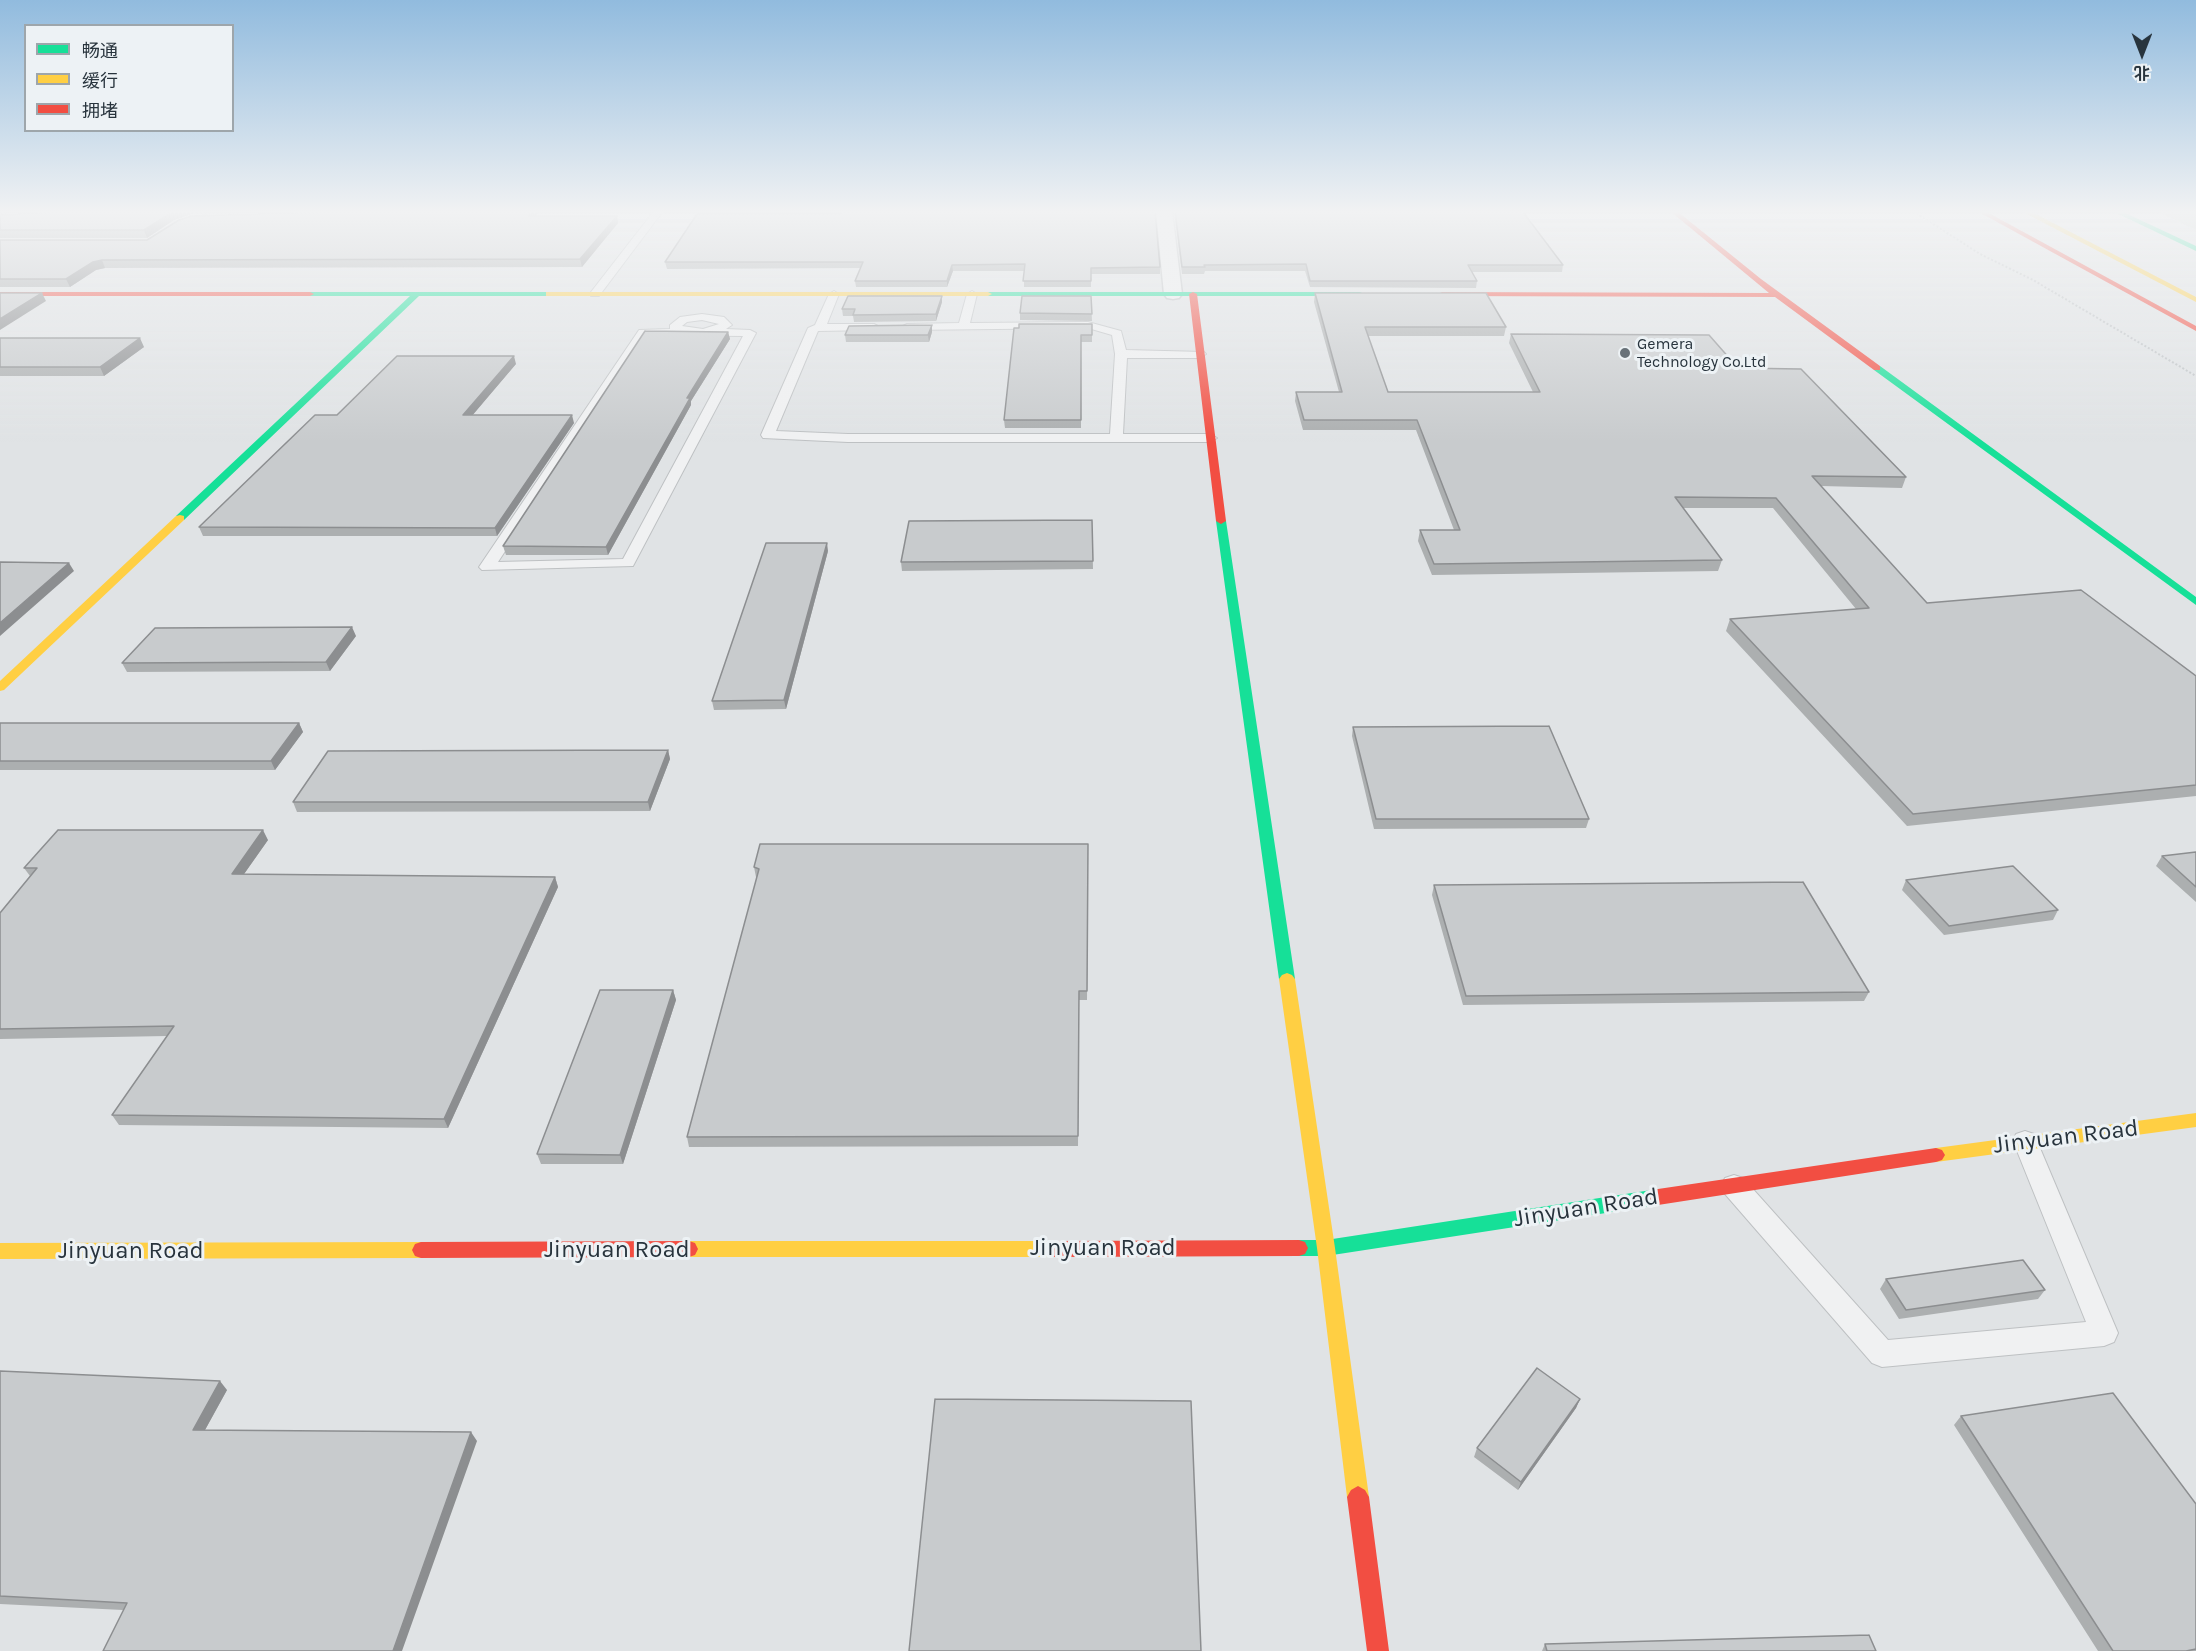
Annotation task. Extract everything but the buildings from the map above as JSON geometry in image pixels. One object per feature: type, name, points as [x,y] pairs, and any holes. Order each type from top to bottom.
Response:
[{"type":"main road","points":[[1767,288],[2196,602]]},
{"type":"main road","points":[[2121,288],[2196,329]]},
{"type":"main road","points":[[2173,288],[2196,300]]},
{"type":"main road","points":[[0,294],[1372,294]]},
{"type":"main road","points":[[0,687],[417,294]]},
{"type":"main road","points":[[1193,294],[1210,438],[1326,1248],[1378,1651]]},
{"type":"main road","points":[[1431,294],[1776,295]]},
{"type":"main road","name":"Jinyuan Road","points":[[0,1251],[1326,1248],[2025,1141],[2196,1120]]},
{"type":"street","points":[[1172,288],[1173,294]]},
{"type":"lane","points":[[595,294],[600,288]]},
{"type":"lane","points":[[702,317],[711,294]]},
{"type":"lane","points":[[820,327],[834,294]]},
{"type":"lane","points":[[964,326],[972,294]]},
{"type":"lane","points":[[702,317],[684,319],[674,327],[703,332],[750,333],[628,563],[487,567],[643,332],[703,332],[726,325],[720,319],[702,317]]},
{"type":"lane","points":[[1116,438],[1121,354],[1117,333],[1088,325],[814,328],[768,435],[1116,438],[1210,438]]},
{"type":"lane","points":[[1121,354],[1200,354]]},
{"type":"lane","points":[[1734,1186],[1882,1354],[2104,1333],[2025,1141]]},
{"type":"path","points":[[2047,288],[2196,376]]},
{"type":"traffic: fast","points":[[310,294],[549,294]]},
{"type":"traffic: fast","points":[[180,518],[417,294]]},
{"type":"traffic: fast","points":[[988,294],[1360,294]]},
{"type":"traffic: fast","points":[[1877,368],[2196,602]]},
{"type":"traffic: fast","points":[[1221,521],[1287,979]]},
{"type":"traffic: fast","points":[[1299,1248],[1326,1248],[1658,1197]]},
{"type":"traffic: slow","points":[[2173,288],[2196,300]]},
{"type":"traffic: slow","points":[[549,294],[988,294]]},
{"type":"traffic: slow","points":[[0,687],[180,518]]},
{"type":"traffic: slow","points":[[1287,979],[1326,1248],[1358,1497]]},
{"type":"traffic: slow","points":[[1936,1155],[2196,1120]]},
{"type":"traffic: slow","points":[[689,1249],[1054,1249]]},
{"type":"traffic: slow","points":[[0,1251],[421,1250]]},
{"type":"traffic: jam","points":[[1768,288],[1877,368]]},
{"type":"traffic: jam","points":[[2121,288],[2196,329]]},
{"type":"traffic: jam","points":[[0,294],[310,294]]},
{"type":"traffic: jam","points":[[1193,294],[1221,521]]},
{"type":"traffic: jam","points":[[1442,294],[1776,295]]},
{"type":"traffic: jam","points":[[1658,1197],[1936,1155]]},
{"type":"traffic: jam","points":[[1054,1249],[1299,1248]]},
{"type":"traffic: jam","points":[[421,1250],[689,1249]]},
{"type":"traffic: jam","points":[[1358,1497],[1378,1651]]},
{"type":"place","name":"Gemera Technology Co.Ltd","points":[[1625,353]]}]
